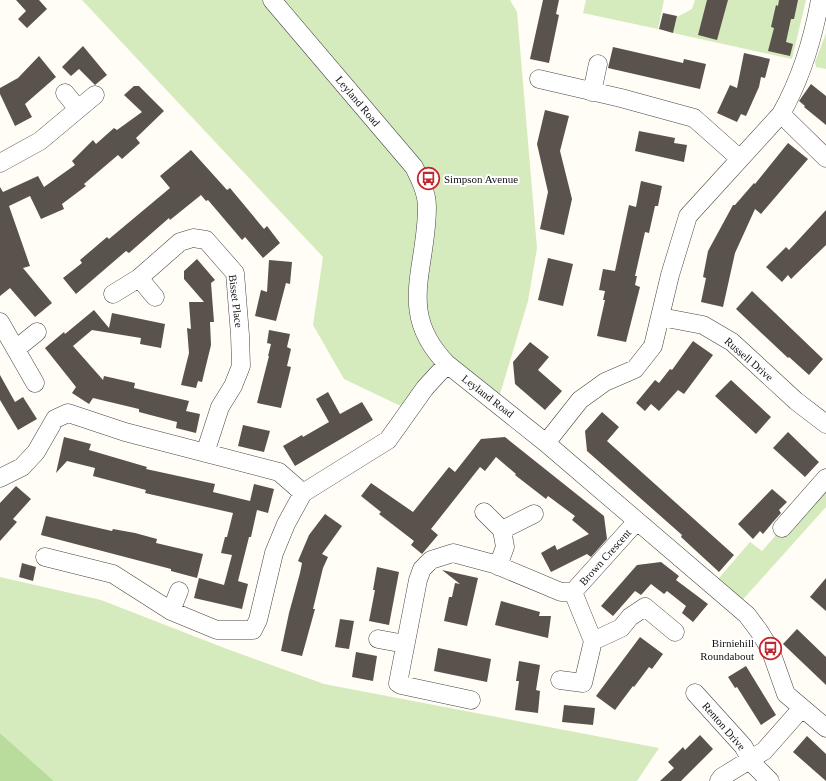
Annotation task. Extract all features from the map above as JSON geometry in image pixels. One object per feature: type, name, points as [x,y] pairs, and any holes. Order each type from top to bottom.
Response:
[{"type":"street","name":"Leyland Road","points":[[272,0],[414,167],[423,187],[427,206],[417,299],[418,317],[433,350],[447,364],[546,442],[747,615],[760,631],[770,649],[786,694],[826,728]]},
{"type":"street","points":[[546,442],[580,400],[605,382],[635,369],[653,346],[670,275],[688,216],[739,158],[781,114],[790,99],[804,62],[820,0]]},
{"type":"street","points":[[592,92],[598,64]]},
{"type":"street","points":[[539,79],[668,110],[694,118],[739,158]]},
{"type":"street","points":[[65,93],[78,109]]},
{"type":"street","points":[[0,163],[40,141],[95,95]]},
{"type":"street","points":[[781,114],[826,158]]},
{"type":"street","name":"Bisset Place","points":[[113,294],[139,278],[180,242],[193,238],[206,240],[235,273],[241,366],[233,386],[220,407],[205,452]]},
{"type":"street","points":[[139,278],[155,297]]},
{"type":"street","name":"Russell Drive","points":[[661,316],[702,325],[732,342],[796,401],[826,424]]},
{"type":"street","points":[[0,322],[35,383]]},
{"type":"street","points":[[16,349],[37,332]]},
{"type":"street","points":[[45,557],[113,574],[171,611],[217,630],[253,630],[258,620],[274,553],[286,524],[303,493],[388,440],[425,388],[447,364]]},
{"type":"street","points":[[0,478],[22,467],[36,452],[54,419],[68,413],[125,432],[280,472],[303,493]]},
{"type":"street","points":[[782,528],[826,478]]},
{"type":"street","points":[[484,512],[502,530],[505,547],[498,566]]},
{"type":"street","points":[[502,530],[534,514]]},
{"type":"street","name":"Brown Crescent","points":[[471,700],[401,685],[398,683],[418,580],[422,569],[431,560],[453,553],[498,566],[561,592],[573,592],[637,521]]},
{"type":"street","points":[[171,611],[179,591]]},
{"type":"street","name":"Brown Crescent","points":[[573,592],[593,641]]},
{"type":"street","points":[[560,680],[583,683],[593,641],[620,628],[630,617],[645,607],[675,632]]},
{"type":"street","points":[[378,639],[405,644]]},
{"type":"street","name":"Renton Drive","points":[[695,693],[743,746],[755,766],[770,781]]},
{"type":"street","name":"Renton Drive","points":[[719,781],[722,777],[764,751],[802,708]]},
{"type":"green space","points":[[82,0],[510,0],[517,12],[537,248],[528,301],[497,404],[447,365],[409,410],[344,379],[313,325],[323,257]]},
{"type":"green space","points":[[586,0],[664,0],[658,29],[583,13]]},
{"type":"green space","points":[[695,0],[806,0],[792,59],[673,33],[677,17],[692,9]]},
{"type":"green space","points":[[826,33],[826,69],[816,67],[815,62]]},
{"type":"green space","points":[[826,478],[826,507],[737,606],[713,585],[750,542],[762,551]]},
{"type":"green space","points":[[0,577],[101,600],[227,649],[324,684],[659,748],[637,781],[54,781],[0,733]]},
{"type":"green space","points":[[0,733],[54,781],[0,781]]},
{"type":"building","points":[[16,0],[39,0],[47,9],[27,28],[18,19],[26,11]]},
{"type":"building","points":[[543,0],[559,0],[556,14],[559,15],[549,63],[530,59]]},
{"type":"building","points":[[707,0],[728,0],[717,40],[698,35]]},
{"type":"building","points":[[779,0],[798,0],[794,19],[791,19],[786,42],[793,44],[790,56],[768,51],[774,28],[771,27],[776,5],[778,6]]},
{"type":"building","points":[[663,13],[677,16],[673,33],[659,29]]},
{"type":"building","points":[[83,46],[107,75],[95,85],[79,69],[71,76],[62,67]]},
{"type":"building","points":[[613,47],[683,63],[684,59],[706,64],[700,89],[608,68]]},
{"type":"building","points":[[744,53],[770,59],[765,78],[761,77],[759,87],[746,116],[741,114],[737,122],[717,113],[730,85],[737,88]]},
{"type":"building","points":[[39,56],[56,77],[25,104],[32,117],[15,126],[0,94],[0,88],[18,78]]},
{"type":"building","points":[[811,84],[826,96],[826,125],[799,101]]},
{"type":"building","points":[[134,86],[139,86],[164,111],[136,138],[140,143],[122,159],[118,155],[84,184],[86,186],[62,204],[64,209],[41,219],[30,196],[9,206],[30,266],[23,268],[52,303],[35,317],[10,288],[0,296],[0,187],[3,192],[38,176],[44,187],[75,165],[72,161],[93,140],[96,144],[114,128],[117,130],[142,112],[124,95]]},
{"type":"building","points":[[545,110],[569,116],[560,151],[572,199],[564,235],[540,229],[548,192],[537,144]]},
{"type":"building","points":[[639,131],[675,138],[674,143],[687,145],[684,162],[635,151]]},
{"type":"building","points":[[788,143],[808,159],[761,214],[755,209],[735,253],[723,307],[701,302],[706,278],[703,277],[708,251],[733,205],[735,205],[754,183],[755,184]]},
{"type":"building","points":[[191,150],[227,190],[230,188],[264,229],[267,226],[280,243],[263,258],[245,237],[242,240],[208,200],[206,201],[201,195],[170,220],[169,218],[129,253],[126,251],[76,294],[63,278],[82,263],[80,260],[107,237],[109,239],[170,188],[160,176]]},
{"type":"building","points":[[641,181],[662,186],[658,206],[655,206],[649,233],[645,232],[635,276],[637,276],[635,285],[640,287],[626,342],[597,336],[605,300],[603,300],[605,291],[599,290],[603,269],[615,271],[629,205],[636,207]]},
{"type":"building","points":[[826,210],[826,245],[791,279],[788,275],[782,282],[766,267],[786,247],[789,250]]},
{"type":"building","points":[[548,258],[573,264],[563,306],[538,300]]},
{"type":"building","points":[[197,259],[215,280],[211,283],[214,322],[210,322],[211,345],[202,382],[198,381],[196,388],[181,385],[189,353],[187,328],[191,329],[189,302],[204,302],[184,279],[184,271]]},
{"type":"building","points":[[269,260],[292,262],[290,284],[286,283],[276,321],[255,316],[261,290],[267,292]]},
{"type":"building","points":[[752,291],[823,359],[809,375],[789,357],[788,358],[736,309]]},
{"type":"building","points":[[94,310],[109,328],[112,313],[165,324],[161,348],[140,344],[141,338],[92,330],[73,346],[103,380],[104,376],[135,383],[134,388],[189,401],[186,411],[200,414],[196,433],[176,428],[177,422],[139,412],[139,409],[93,398],[89,404],[72,393],[76,387],[45,348]]},
{"type":"building","points":[[269,330],[290,334],[287,347],[291,349],[287,366],[291,367],[281,408],[257,403],[271,344],[267,343]]},
{"type":"building","points":[[693,341],[713,355],[684,394],[678,390],[659,411],[651,404],[645,411],[636,403],[655,380],[659,383],[670,369],[672,370]]},
{"type":"building","points":[[530,342],[549,357],[538,370],[562,391],[545,410],[515,384],[513,362]]},
{"type":"building","points":[[0,375],[15,402],[23,397],[37,419],[18,430],[0,400]]},
{"type":"building","points":[[731,380],[771,417],[756,434],[715,396]]},
{"type":"building","points":[[328,392],[340,414],[362,402],[373,420],[295,466],[283,446],[302,435],[303,437],[329,422],[316,399]]},
{"type":"building","points":[[602,412],[619,427],[607,441],[734,555],[719,572],[681,537],[682,535],[587,451],[585,431]]},
{"type":"building","points":[[243,425],[270,431],[264,452],[238,446]]},
{"type":"building","points":[[788,432],[819,462],[805,477],[773,448]]},
{"type":"building","points":[[64,437],[91,444],[89,450],[147,467],[146,469],[215,484],[213,492],[250,501],[254,484],[274,489],[268,513],[257,510],[251,537],[249,537],[238,581],[248,584],[242,609],[194,598],[199,578],[224,585],[232,555],[221,553],[233,513],[145,493],[146,490],[93,476],[95,468],[67,461],[56,473]]},
{"type":"building","points":[[505,437],[604,516],[607,539],[591,557],[587,554],[551,572],[541,553],[555,545],[557,550],[589,534],[572,520],[575,516],[548,496],[546,499],[515,475],[516,474],[496,457],[485,471],[480,467],[431,529],[438,535],[422,554],[411,545],[414,541],[379,514],[381,512],[361,496],[371,483],[413,512],[449,467],[455,472],[481,439]]},
{"type":"building","points":[[16,486],[31,499],[13,519],[17,522],[0,541],[0,503]]},
{"type":"building","points":[[772,489],[787,502],[779,510],[781,513],[763,534],[760,531],[753,539],[738,524]]},
{"type":"building","points":[[325,514],[342,526],[322,554],[328,557],[323,568],[313,609],[315,609],[302,656],[281,651],[302,563],[298,561],[309,535]]},
{"type":"building","points":[[46,516],[112,531],[113,529],[135,533],[157,539],[156,543],[203,554],[197,578],[171,571],[171,569],[41,535]]},
{"type":"building","points":[[661,562],[679,576],[676,580],[708,604],[693,622],[682,613],[686,606],[667,591],[664,594],[651,584],[641,595],[635,591],[613,616],[601,606],[637,565]]},
{"type":"building","points":[[22,563],[36,567],[33,581],[19,577]]},
{"type":"building","points":[[377,567],[399,572],[389,625],[369,621],[375,590],[373,590]]},
{"type":"building","points":[[442,570],[478,578],[467,626],[444,621],[449,597],[452,597],[455,583],[460,584]]},
{"type":"building","points":[[826,578],[826,611],[810,597]]},
{"type":"building","points":[[501,601],[540,612],[539,616],[551,616],[548,638],[495,625]]},
{"type":"building","points":[[340,619],[354,621],[349,649],[335,647]]},
{"type":"building","points":[[797,629],[826,657],[826,685],[783,644]]},
{"type":"building","points":[[640,637],[663,654],[652,669],[649,667],[615,710],[596,696]]},
{"type":"building","points":[[438,648],[491,659],[487,682],[434,671]]},
{"type":"building","points":[[356,652],[377,656],[373,681],[352,677]]},
{"type":"building","points":[[519,661],[540,665],[536,690],[540,691],[538,713],[515,710],[519,681],[516,681]]},
{"type":"building","points":[[746,666],[776,715],[761,725],[737,687],[735,688],[728,677]]},
{"type":"building","points":[[564,705],[595,708],[593,725],[562,722]]},
{"type":"building","points":[[700,735],[713,749],[681,781],[660,781],[674,768],[668,762],[683,747],[685,750]]},
{"type":"building","points":[[807,736],[826,754],[826,781],[793,752]]},
{"type":"place","name":"Simpson Avenue","points":[[428,179]]},
{"type":"place","name":"Birniehill Roundabout","points":[[770,649]]}]
